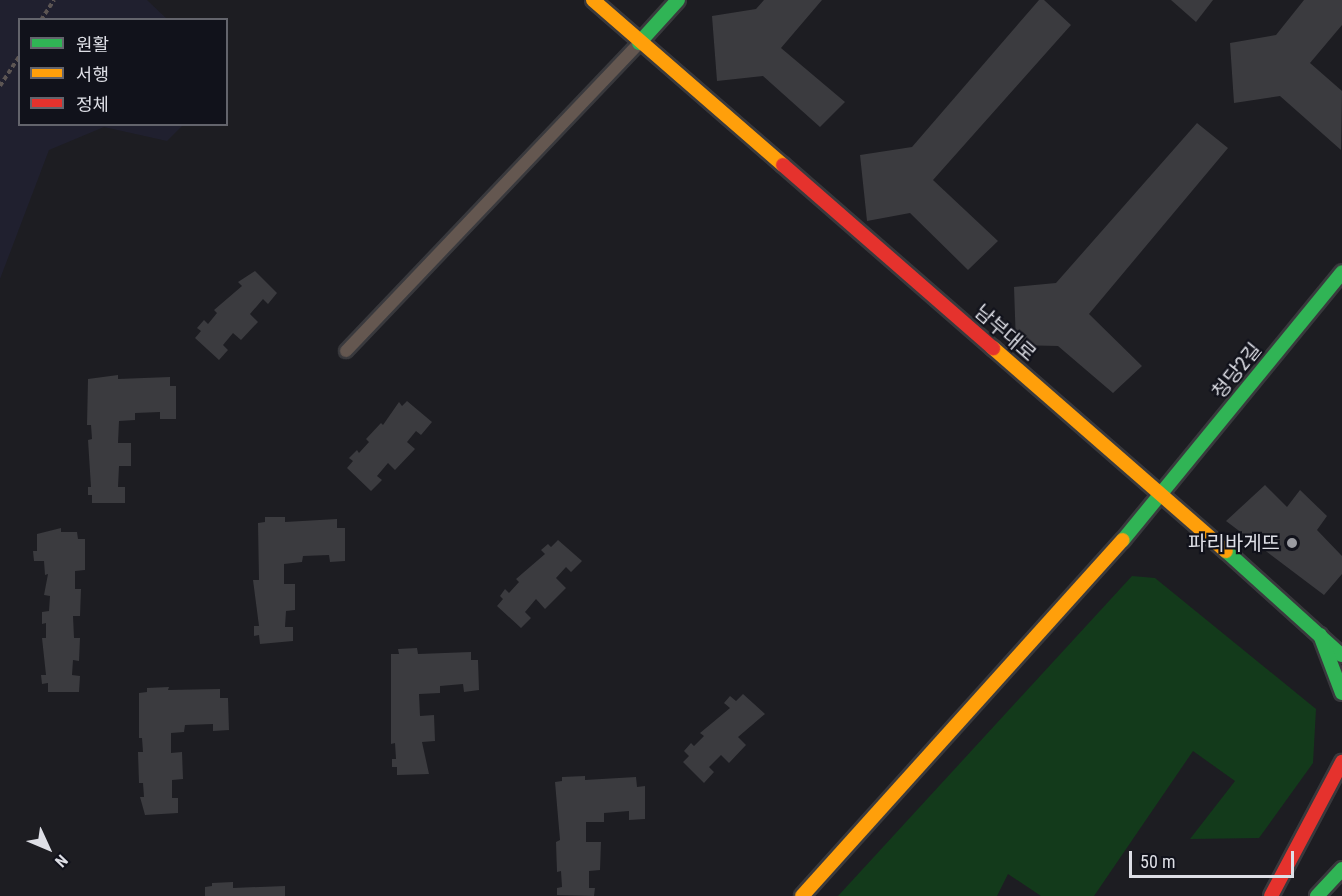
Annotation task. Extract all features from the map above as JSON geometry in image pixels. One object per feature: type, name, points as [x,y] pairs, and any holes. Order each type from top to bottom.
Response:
[{"type":"main road","name":"남부대로","points":[[593,0],[639,43],[1163,495],[1342,656]]},
{"type":"main road","points":[[639,43],[678,0]]},
{"type":"main road","name":"청당2길","points":[[802,896],[1163,495],[1342,272]]},
{"type":"main road","points":[[1320,635],[1342,644]]},
{"type":"main road","points":[[1320,635],[1342,693]]},
{"type":"main road","points":[[1270,896],[1333,785],[1342,762]]},
{"type":"main road","points":[[1278,896],[1308,859]]},
{"type":"main road","points":[[1317,896],[1342,868]]},
{"type":"main road","points":[[1335,896],[1342,890]]},
{"type":"lane","points":[[346,351],[639,43]]},
{"type":"path","points":[[42,18],[54,0]]},
{"type":"path","points":[[0,86],[18,58]]},
{"type":"shaded area","points":[[0,0],[147,0],[166,18],[18,18],[18,126],[182,126],[167,141],[104,127],[49,150],[0,279]]},
{"type":"green space","points":[[1132,576],[1155,578],[1316,709],[1313,763],[1259,838],[1190,839],[1235,781],[1193,751],[1094,896],[1041,896],[1008,874],[997,896],[838,896]]},
{"type":"building","points":[[764,0],[822,0],[781,48],[845,102],[820,127],[763,76],[717,81],[712,16],[756,9]]},
{"type":"building","points":[[1039,0],[1044,0],[1071,25],[933,180],[998,241],[968,270],[910,213],[867,221],[860,155],[912,147]]},
{"type":"building","points":[[1171,0],[1213,0],[1196,22]]},
{"type":"building","points":[[1304,0],[1342,0],[1342,25],[1310,63],[1342,91],[1341,150],[1280,96],[1234,103],[1230,43],[1276,35]]},
{"type":"building","points":[[1197,123],[1228,148],[1089,314],[1142,366],[1113,393],[1058,346],[1016,345],[1014,287],[1056,283]]},
{"type":"building","points":[[255,271],[277,293],[268,304],[263,299],[250,314],[258,322],[241,340],[233,333],[223,345],[228,350],[219,360],[195,338],[201,331],[197,328],[204,320],[208,324],[217,313],[214,310],[242,286],[238,282]]},
{"type":"building","points":[[118,375],[118,379],[170,377],[170,386],[176,386],[176,419],[160,419],[160,412],[135,413],[135,420],[119,421],[118,443],[131,443],[131,466],[119,466],[118,487],[125,487],[125,503],[92,503],[92,495],[88,495],[88,487],[91,487],[88,440],[92,439],[91,425],[87,425],[88,379]]},
{"type":"building","points":[[407,401],[432,422],[421,435],[416,431],[407,442],[415,449],[395,470],[388,463],[377,476],[382,480],[371,491],[347,468],[353,461],[349,458],[357,450],[359,453],[369,442],[366,439],[381,423],[383,425],[399,402],[402,406]]},
{"type":"building","name":"파리바게뜨","points":[[1265,485],[1287,507],[1300,490],[1327,516],[1317,530],[1342,556],[1342,574],[1324,595],[1226,521]]},
{"type":"building","points":[[265,517],[285,517],[285,522],[337,519],[337,528],[345,528],[345,561],[330,562],[329,555],[303,556],[302,562],[284,564],[284,584],[295,584],[295,610],[286,611],[285,627],[293,627],[293,641],[260,644],[259,635],[254,636],[254,626],[259,626],[253,580],[259,580],[258,523],[265,522]]},
{"type":"building","points":[[61,528],[61,532],[77,532],[78,539],[85,539],[85,570],[75,571],[75,589],[81,589],[80,616],[73,616],[74,638],[80,638],[79,661],[73,660],[72,675],[80,676],[79,692],[48,692],[48,683],[42,684],[41,675],[46,675],[42,638],[46,638],[46,623],[42,624],[42,612],[49,611],[50,596],[44,595],[48,574],[45,575],[44,561],[34,561],[33,551],[37,551],[37,534]]},
{"type":"building","points":[[558,540],[582,561],[571,572],[566,567],[556,578],[566,588],[545,609],[536,599],[525,612],[531,618],[521,628],[497,606],[503,599],[500,596],[505,589],[509,593],[519,582],[516,579],[545,554],[541,550],[548,544],[551,547]]},
{"type":"building","points":[[417,648],[418,654],[471,652],[471,660],[478,660],[479,690],[464,692],[463,684],[440,686],[440,693],[419,694],[420,716],[434,715],[435,741],[422,742],[429,774],[397,775],[397,767],[392,767],[392,759],[396,759],[395,743],[391,744],[391,654],[399,654],[398,649]]},
{"type":"building","points":[[169,687],[168,690],[220,689],[220,698],[228,698],[229,730],[213,731],[213,724],[185,725],[184,732],[171,733],[171,753],[182,752],[183,779],[172,780],[172,798],[178,798],[178,813],[145,815],[140,797],[144,797],[143,783],[139,783],[138,752],[143,752],[142,738],[139,738],[139,693],[147,692],[147,688]]},
{"type":"building","points":[[743,694],[765,714],[738,737],[746,745],[729,763],[721,755],[709,767],[714,772],[704,783],[683,762],[689,756],[684,751],[691,743],[694,746],[704,736],[700,733],[730,708],[724,703],[730,696],[736,701]]},
{"type":"building","points":[[585,776],[585,780],[636,777],[637,787],[645,786],[645,819],[629,820],[629,811],[604,813],[604,822],[586,822],[586,842],[601,842],[600,870],[589,871],[589,888],[595,888],[594,896],[557,895],[557,888],[562,887],[561,871],[557,872],[556,842],[560,840],[555,782],[562,781],[562,777]]},
{"type":"building","points":[[233,882],[233,888],[285,886],[285,896],[205,896],[205,887],[212,886],[212,883]]},
{"type":"traffic: fast","points":[[639,43],[678,0]]},
{"type":"traffic: fast","points":[[1123,540],[1342,272]]},
{"type":"traffic: fast","points":[[1226,551],[1341,655]]},
{"type":"traffic: fast","points":[[1320,635],[1342,693]]},
{"type":"traffic: fast","points":[[1317,896],[1342,869]]},
{"type":"traffic: slow","points":[[593,0],[783,165]]},
{"type":"traffic: slow","points":[[993,348],[1226,551]]},
{"type":"traffic: slow","points":[[802,896],[1123,540]]},
{"type":"traffic: jam","points":[[783,165],[993,348]]},
{"type":"traffic: jam","points":[[1271,896],[1342,762]]},
{"type":"place","name":"파리바게뜨","points":[[1292,543]]}]
